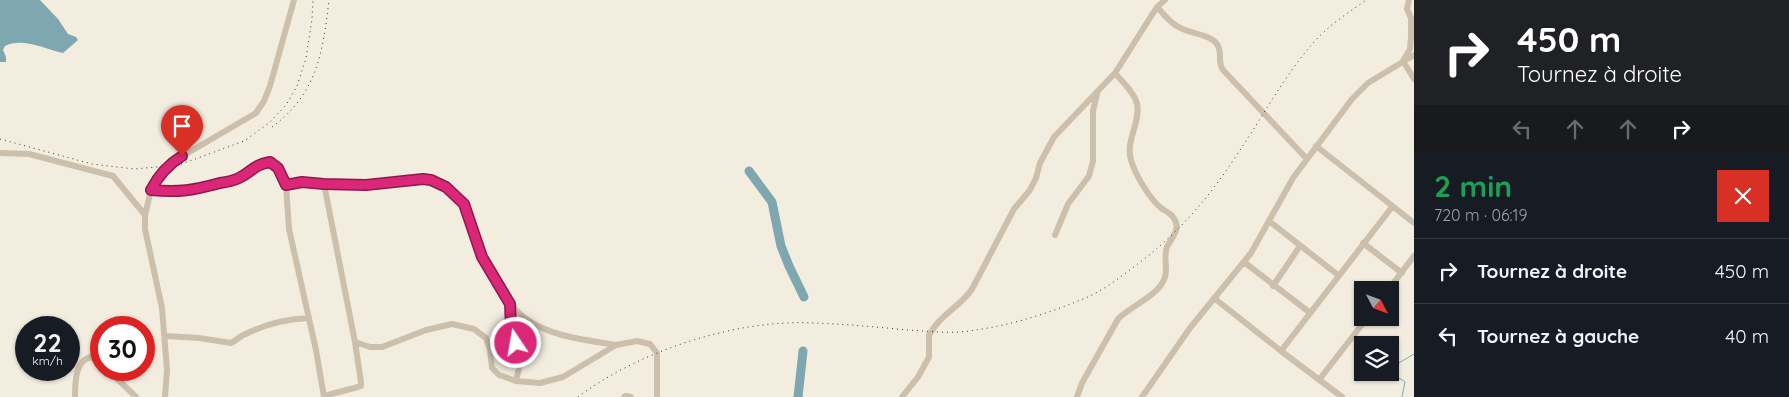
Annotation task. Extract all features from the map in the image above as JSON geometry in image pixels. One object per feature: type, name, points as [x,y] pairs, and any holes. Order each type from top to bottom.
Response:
[{"type":"street","points":[[165,397],[167,370],[166,336],[162,308],[148,247],[144,215],[151,190],[155,182],[174,161],[256,113],[264,101],[270,86],[294,0]]},
{"type":"street","points":[[902,397],[918,377],[929,357],[929,335],[948,311],[964,299],[972,289],[1014,209],[1030,190],[1040,163],[1054,137],[1115,73],[1157,7],[1165,0]]},
{"type":"street","points":[[1403,61],[1410,49],[1411,18],[1408,9],[1409,0]]},
{"type":"street","points":[[1157,7],[1172,23],[1184,30],[1207,37],[1216,43],[1220,49],[1220,65],[1223,70],[1307,159]]},
{"type":"street","points":[[1142,397],[1186,334],[1244,262],[1260,239],[1281,198],[1316,146],[1352,99],[1368,83],[1414,55]]},
{"type":"street","points":[[1403,61],[1414,79]]},
{"type":"street","points":[[1077,397],[1082,384],[1118,319],[1125,312],[1160,289],[1167,269],[1166,249],[1177,228],[1177,224],[1171,215],[1161,208],[1145,190],[1132,162],[1130,154],[1138,104],[1134,96],[1115,73]]},
{"type":"street","points":[[1055,235],[1068,204],[1089,176],[1093,161],[1093,111],[1098,93]]},
{"type":"street","points":[[1316,146],[1414,223]]},
{"type":"street","points":[[0,153],[29,154],[113,176],[144,215]]},
{"type":"street","points":[[151,190],[178,192],[202,189],[232,181],[258,164],[270,162],[278,168],[286,185],[289,228],[324,396],[361,386],[355,342],[324,184]]},
{"type":"street","points":[[286,185],[302,182],[366,185],[423,179],[439,182],[455,194],[464,204],[482,257],[510,304],[524,318],[541,328],[562,335],[616,345]]},
{"type":"street","points":[[1281,351],[1309,312],[1392,207]]},
{"type":"street","points":[[1269,221],[1338,275]]},
{"type":"street","points":[[1363,243],[1402,272]]},
{"type":"street","points":[[1273,286],[1300,246]]},
{"type":"street","points":[[1395,281],[1414,256]]},
{"type":"street","points":[[1244,262],[1309,312]]},
{"type":"street","points":[[1214,298],[1342,397]]},
{"type":"street","points":[[510,304],[511,327],[516,343],[519,368],[516,381]]},
{"type":"street","points":[[166,336],[199,338],[231,343],[246,333],[288,319],[309,318]]},
{"type":"street","points":[[355,342],[370,347],[382,347],[426,330],[452,324],[466,327],[474,329],[486,338],[490,349],[492,368],[499,375],[516,381],[540,383],[563,377],[616,345],[637,341],[650,344],[657,353],[657,397]]},
{"type":"street","points":[[1319,380],[1361,326]]},
{"type":"street","points":[[75,397],[79,366],[82,360],[90,357]]},
{"type":"street","points":[[119,381],[136,397]]},
{"type":"street","points":[[1328,397],[1333,390]]},
{"type":"street","points":[[624,397],[631,397]]},
{"type":"water","points":[[0,0],[40,0],[58,19],[68,34],[76,37],[78,40],[63,53],[26,43],[12,44],[5,46],[3,50],[6,62],[0,62]]},
{"type":"waterway","points":[[749,171],[772,202],[781,246],[804,297]]},
{"type":"waterway","points":[[798,397],[803,351]]},
{"type":"waterway","points":[[1402,397],[1405,382],[1392,377],[1390,373],[1392,367],[1414,354]]},
{"type":"railway","points":[[0,139],[92,164],[134,169],[179,165],[244,141],[269,123],[286,105],[297,86],[306,58],[313,0]]},
{"type":"railway","points":[[272,127],[299,101],[315,71],[324,37],[329,0]]},
{"type":"railway","points":[[578,397],[602,380],[659,352],[689,341],[752,326],[813,323],[931,332],[961,332],[984,329],[1027,319],[1090,296],[1119,278],[1153,252],[1179,228],[1203,202],[1224,174],[1303,55],[1326,30],[1366,0]]},
{"type":"route","points":[[182,156],[164,171],[151,190],[178,192],[202,189],[232,181],[258,164],[270,162],[278,168],[286,185],[302,182],[366,185],[423,179],[439,182],[455,194],[464,204],[482,257],[510,304],[511,327],[516,343]]}]
